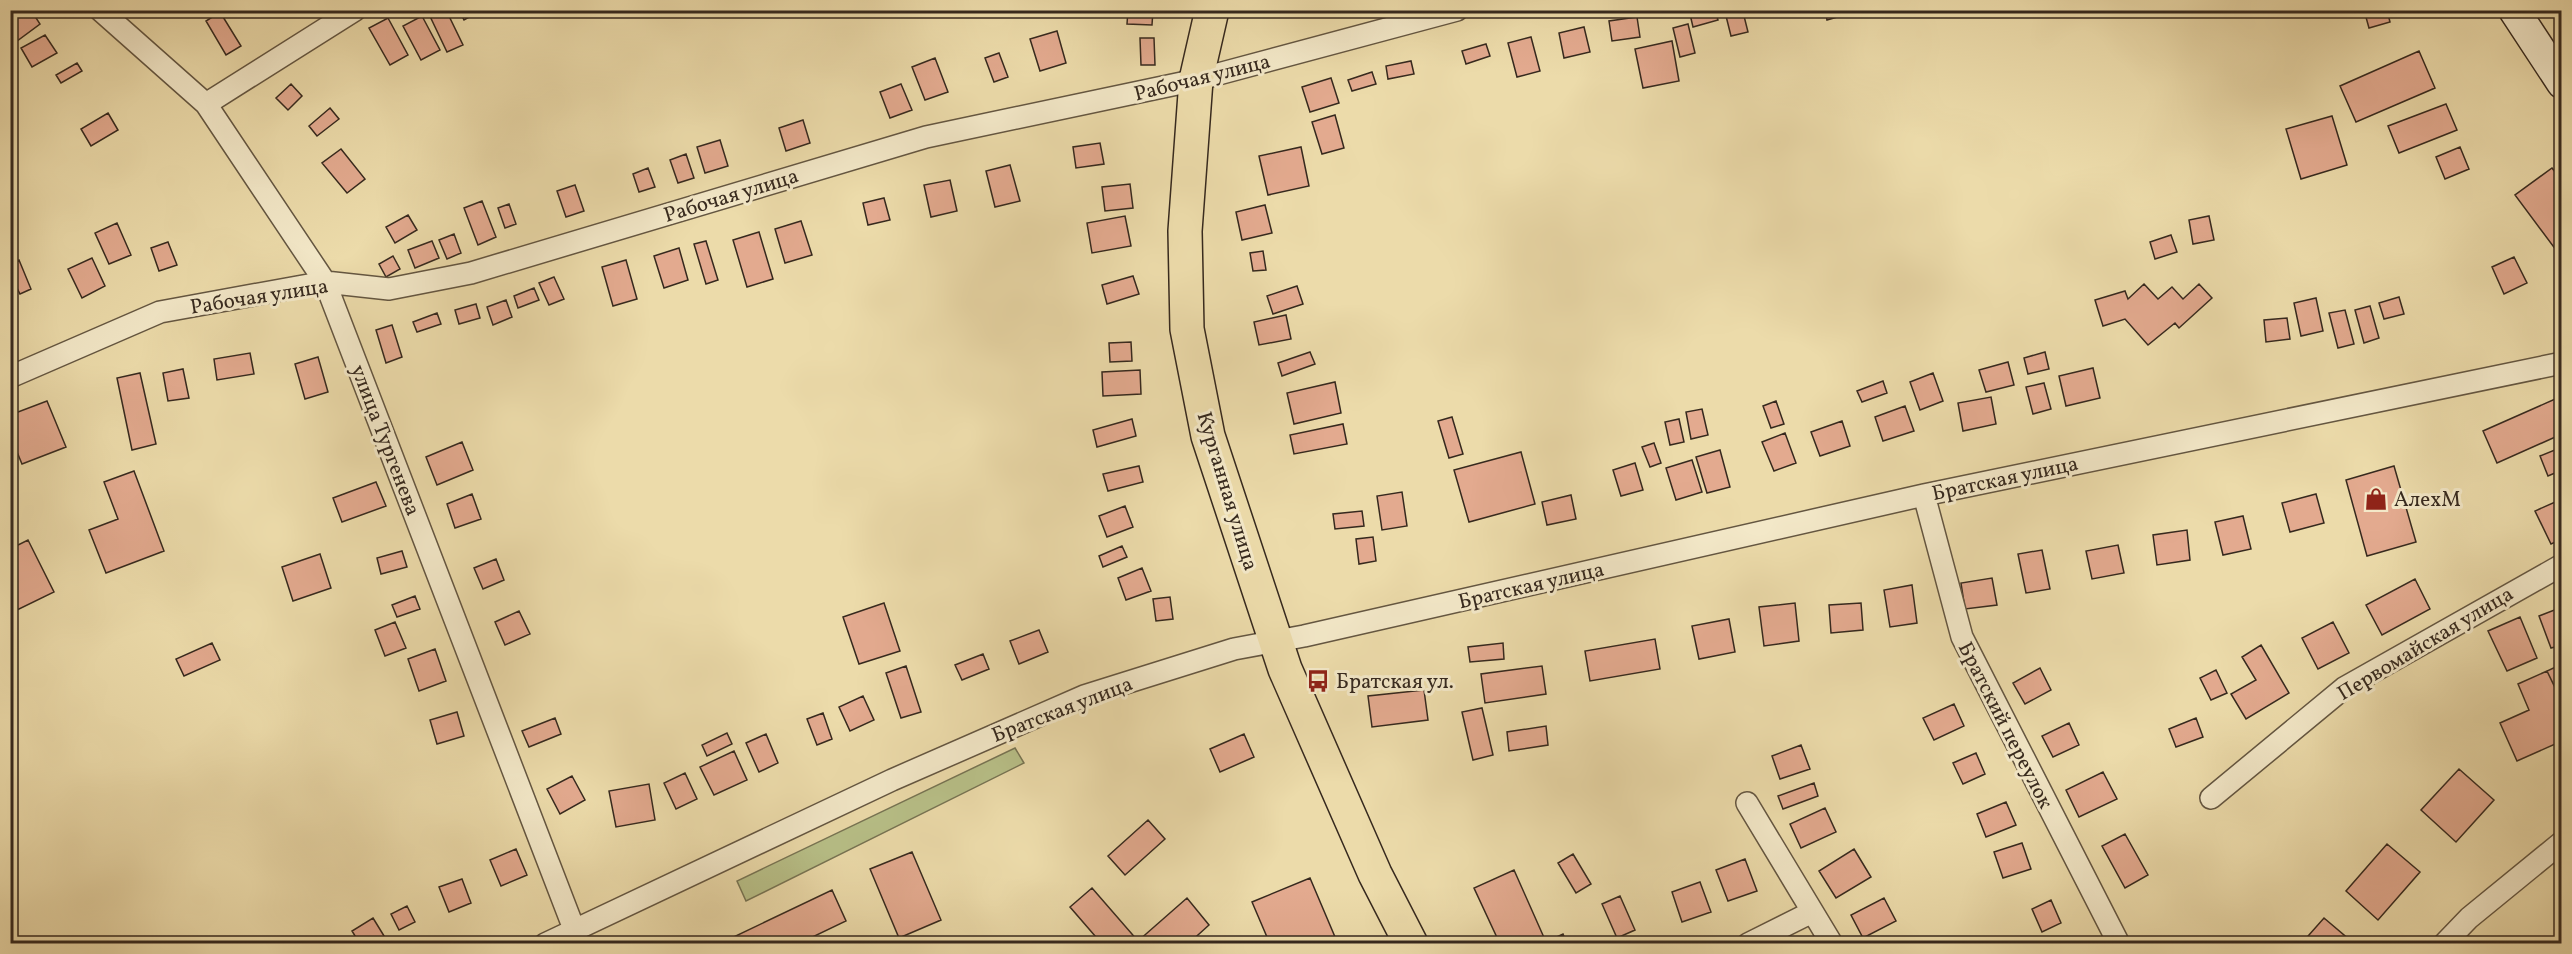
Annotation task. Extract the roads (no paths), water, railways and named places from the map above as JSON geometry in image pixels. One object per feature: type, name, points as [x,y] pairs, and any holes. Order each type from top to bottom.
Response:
[{"type":"main road","name":"Курганная улица","points":[[1212,10],[1196,80],[1185,231],[1187,329],[1208,436],[1275,642],[1375,874],[1411,944]]},
{"type":"street","name":"улица Тургенева","points":[[100,10],[206,104],[325,282],[574,929]]},
{"type":"street","points":[[206,104],[355,10]]},
{"type":"street","name":"Рабочая улица","points":[[10,377],[160,312],[325,282],[388,289],[471,273],[926,137],[1196,80],[1457,10]]},
{"type":"street","points":[[2514,10],[2562,83]]},
{"type":"street","name":"Братская улица","points":[[544,944],[892,780],[1084,696],[1234,649],[1275,642],[1924,495],[2562,363]]},
{"type":"street","name":"Братский переулок","points":[[1924,495],[1962,637],[2119,944]]},
{"type":"street","name":"Первомайская улица","points":[[2211,798],[2344,688],[2562,565]]},
{"type":"street","points":[[1747,803],[1832,944]]},
{"type":"street","points":[[2444,944],[2469,918],[2562,842]]},
{"type":"street","points":[[1748,944],[1812,912]]},
{"type":"place","name":"АлехМ","points":[[2376,499]]},
{"type":"place","name":"Братская ул.","points":[[1318,681]]}]
